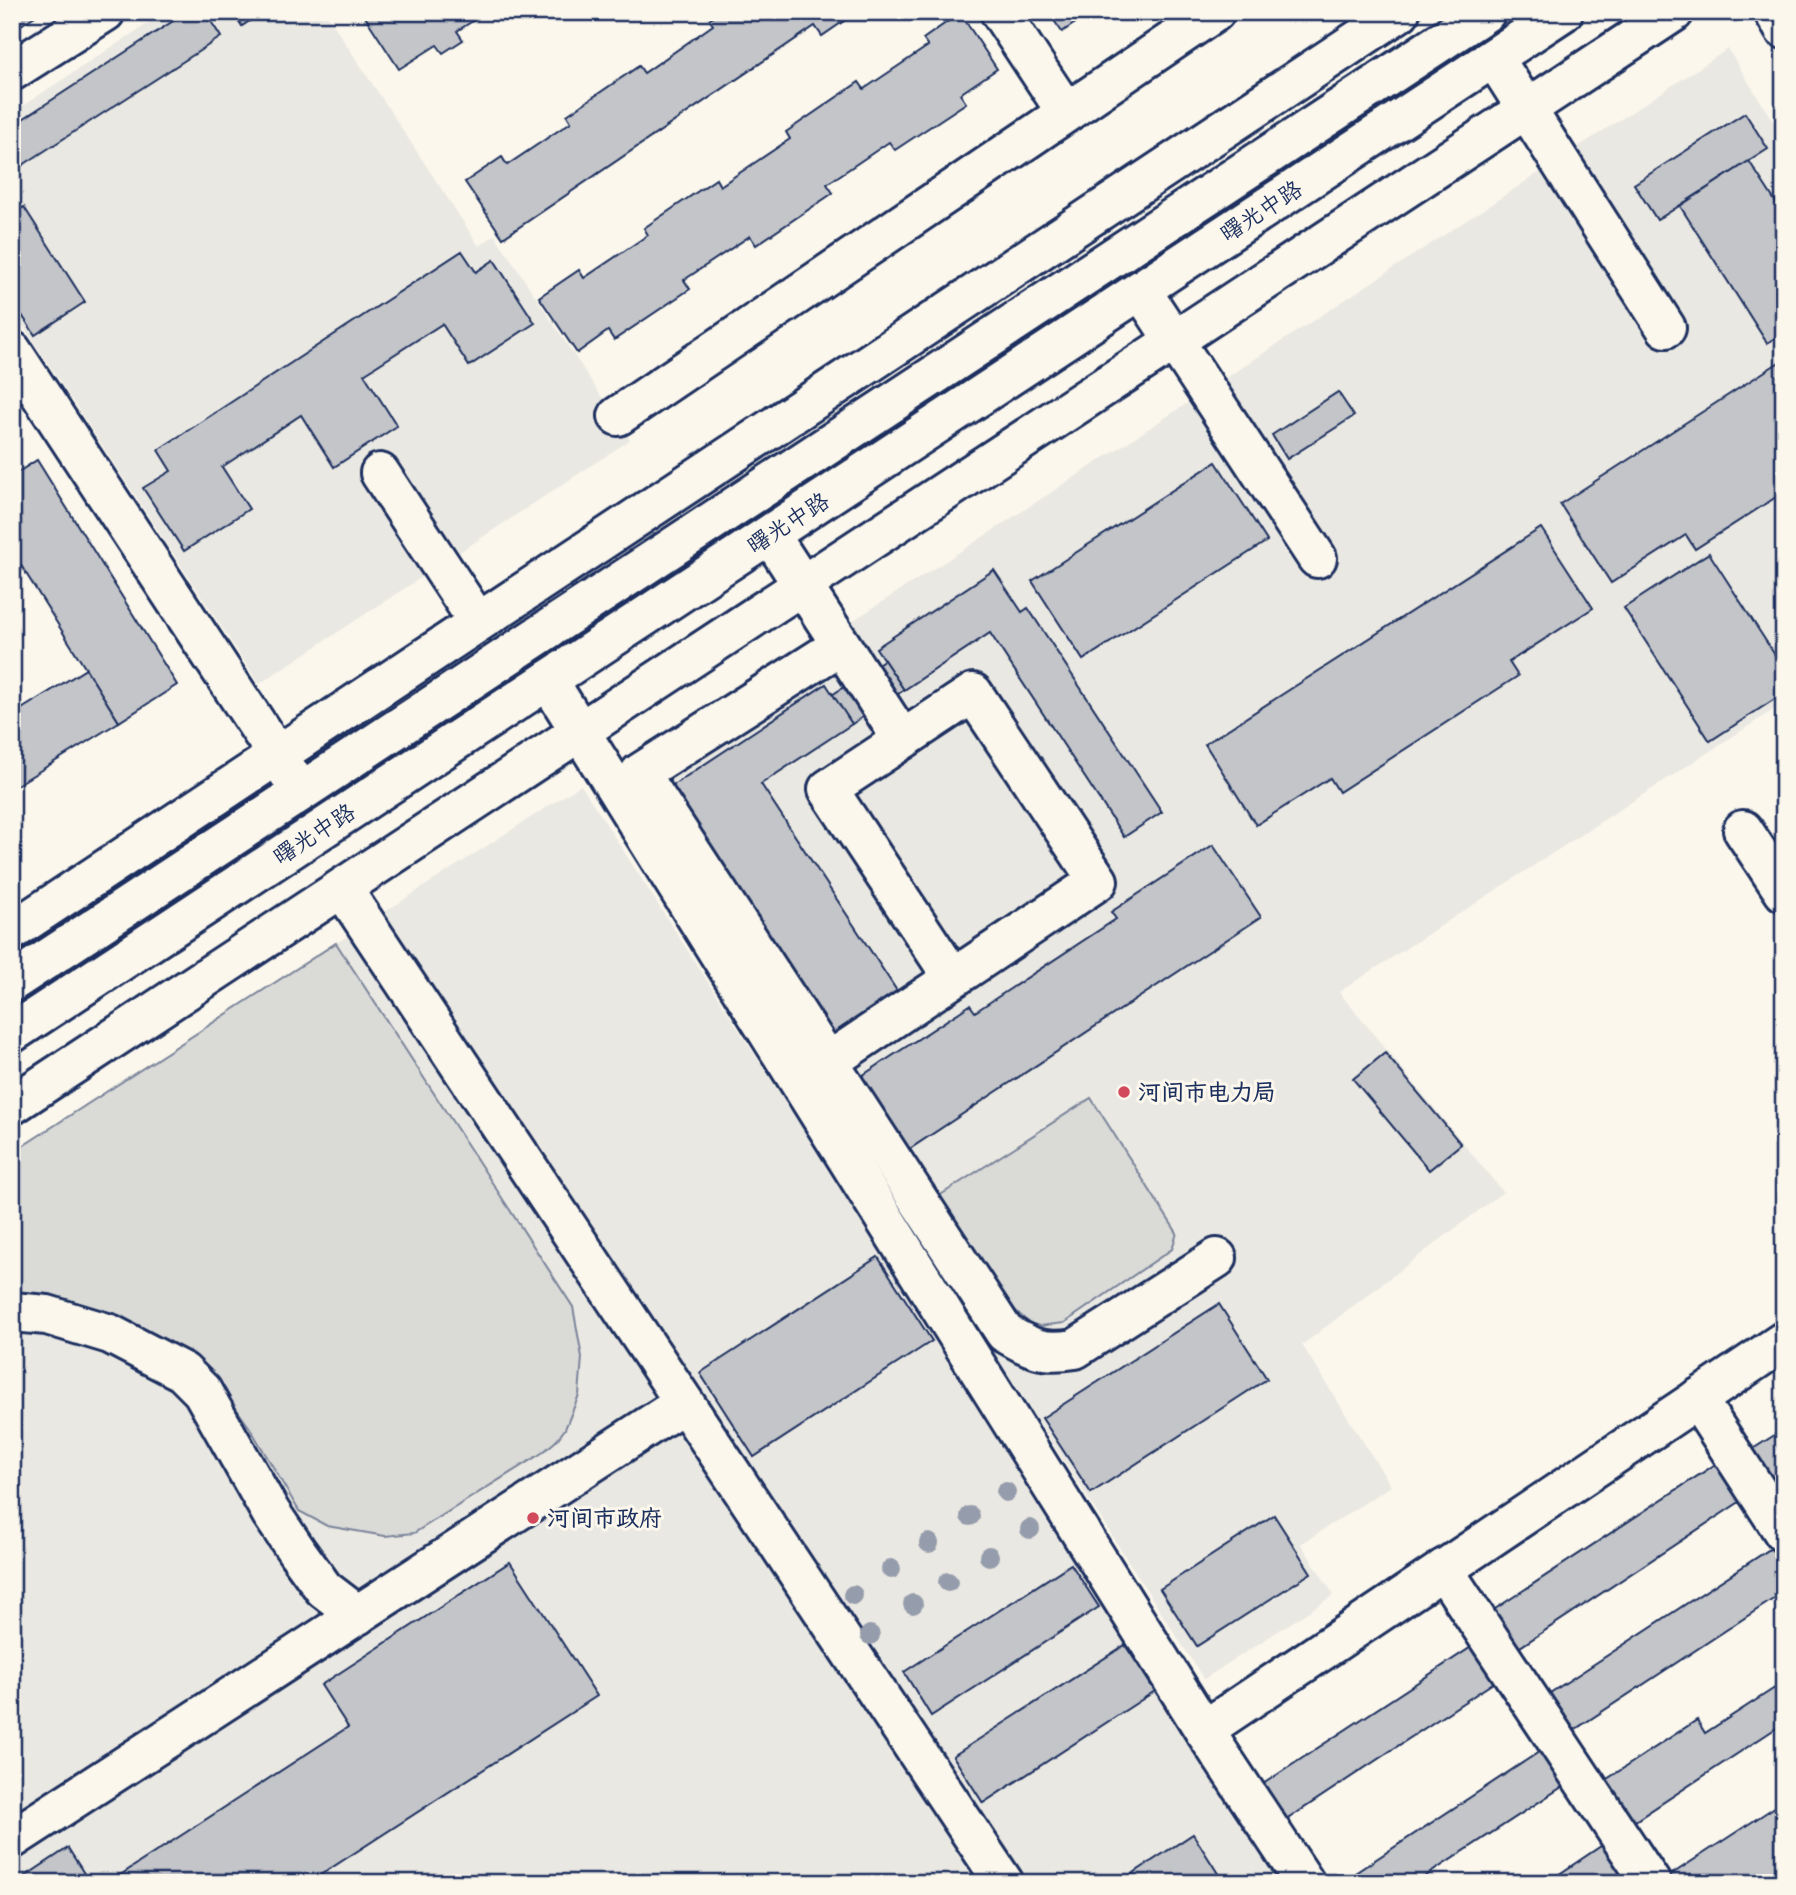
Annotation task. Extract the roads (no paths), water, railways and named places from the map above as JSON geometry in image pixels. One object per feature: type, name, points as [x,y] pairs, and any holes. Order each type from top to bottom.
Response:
[{"type":"street","points":[[12,71],[105,12]]},
{"type":"street","points":[[1000,12],[1066,112]]},
{"type":"street","points":[[618,415],[1215,12]]},
{"type":"street","points":[[12,930],[1400,12]]},
{"type":"street","name":"曙光中路","points":[[12,982],[1486,12]]},
{"type":"street","name":"曙光中路","points":[[12,1032],[1563,12]]},
{"type":"street","points":[[12,1105],[1674,12]]},
{"type":"street","points":[[1774,12],[1784,29]]},
{"type":"street","points":[[1494,58],[1666,328]]},
{"type":"street","points":[[1142,290],[1317,558]]},
{"type":"street","points":[[12,351],[301,792]]},
{"type":"street","points":[[380,473],[478,622]]},
{"type":"street","points":[[769,535],[902,739]]},
{"type":"street","points":[[841,645],[640,773],[1005,1333],[1030,1348],[1054,1352],[1075,1349],[1217,1258]]},
{"type":"street","points":[[548,680],[1205,1730],[1305,1883]]},
{"type":"street","points":[[828,1062],[1098,881],[973,693],[828,789],[953,978]]},
{"type":"street","points":[[1743,830],[1784,892]]},
{"type":"street","points":[[342,888],[1004,1883]]},
{"type":"street","points":[[12,1312],[47,1315],[110,1334],[183,1372],[202,1391],[271,1513],[298,1553],[324,1589],[358,1615]]},
{"type":"street","points":[[1205,1730],[1784,1341]]},
{"type":"street","points":[[1697,1399],[1784,1533]]},
{"type":"street","points":[[12,1839],[684,1403]]},
{"type":"street","points":[[1443,1569],[1651,1883]]},
{"type":"place","name":"河间市电力局","points":[[1124,1092]]},
{"type":"place","name":"河间市政府","points":[[533,1518]]}]
